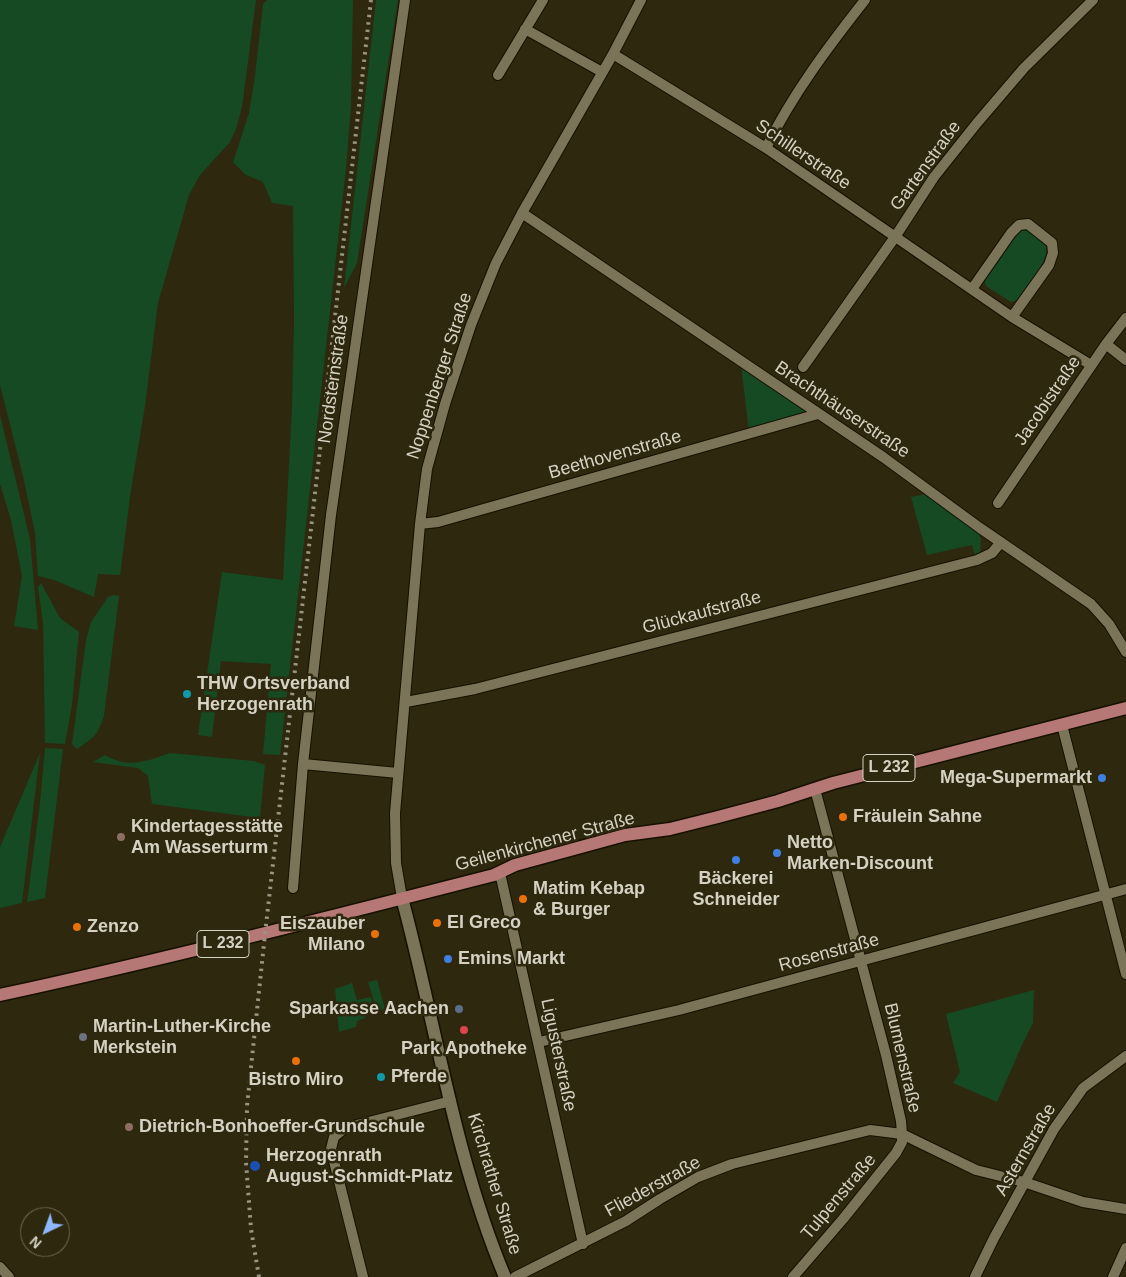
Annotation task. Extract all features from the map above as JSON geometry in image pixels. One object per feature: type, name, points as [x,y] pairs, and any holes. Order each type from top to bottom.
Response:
[{"type":"main road","name":"Geilenkirchener Straße","points":[[0,995],[306,924],[500,873],[515,865],[616,838],[680,827],[833,783],[1126,708]]},
{"type":"main road","name":"Kirchrather Straße","points":[[402,898],[471,1180],[490,1241],[505,1277]]},
{"type":"street","name":"Nordsternstraße","points":[[293,888],[316,637],[405,0]]},
{"type":"street","points":[[498,75],[543,0]]},
{"type":"street","name":"Noppenberger Straße","points":[[402,898],[396,863],[395,813],[420,524],[427,469],[445,404],[468,334],[496,263],[522,213],[613,54],[641,0]]},
{"type":"street","points":[[766,148],[781,118],[840,32],[865,0]]},
{"type":"street","name":"Gartenstraße","points":[[803,367],[895,238],[934,177],[1024,68],[1093,0]]},
{"type":"street","points":[[525,29],[602,72]]},
{"type":"street","name":"Schillerstraße","points":[[613,54],[766,148],[1012,317],[1091,366]]},
{"type":"street","name":"Brachthäuserstraße","points":[[522,213],[883,457],[1091,604],[1109,624],[1126,652]]},
{"type":"street","points":[[972,290],[1010,232],[1019,225],[1028,224],[1052,243],[1053,253],[1049,265],[1012,317]]},
{"type":"street","name":"Jacobistraße","points":[[998,503],[1106,344],[1126,318]]},
{"type":"street","points":[[1106,344],[1126,360]]},
{"type":"street","name":"Beethovenstraße","points":[[420,524],[438,522],[818,414]]},
{"type":"street","name":"Glückaufstraße","points":[[406,702],[475,689],[977,560],[992,553],[1001,542]]},
{"type":"street","points":[[1062,724],[1126,974]]},
{"type":"street","points":[[303,764],[398,773]]},
{"type":"street","name":"Blumenstraße","points":[[815,789],[896,1095],[902,1134],[931,1150],[976,1170],[1024,1182],[1083,1202],[1126,1209]]},
{"type":"street","name":"Ligusterstraße","points":[[500,873],[539,1042],[582,1244]]},
{"type":"street","name":"Rosenstraße","points":[[539,1042],[679,1010],[1126,889]]},
{"type":"street","name":"Asternstraße","points":[[975,1277],[994,1238],[1054,1129],[1074,1100],[1094,1079],[1126,1056]]},
{"type":"street","points":[[363,1277],[331,1149],[334,1137],[345,1128],[451,1101]]},
{"type":"street","name":"Fliederstraße","points":[[515,1277],[626,1221],[660,1198],[698,1177],[732,1164],[870,1130],[902,1134]]},
{"type":"street","name":"Tulpenstraße","points":[[793,1277],[896,1153],[902,1142],[902,1134]]},
{"type":"street","points":[[1114,1277],[1126,1248]]},
{"type":"street","points":[[0,1267],[9,1277]]},
{"type":"green space","points":[[0,0],[256,0],[242,107],[236,129],[230,142],[200,175],[189,195],[158,303],[120,575],[98,574],[94,597],[54,580],[38,576],[35,533],[0,385]]},
{"type":"green space","points":[[267,0],[353,0],[351,106],[346,169],[280,755],[263,754],[271,664],[221,661],[212,737],[198,735],[222,572],[283,580],[292,407],[294,320],[293,206],[272,203],[263,182],[246,175],[233,162],[249,113],[263,4]]},
{"type":"green space","points":[[376,0],[398,0],[357,263],[344,288]]},
{"type":"green space","points":[[1028,230],[1044,242],[1046,255],[1038,272],[1017,300],[1011,302],[986,286],[984,278],[1013,236],[1020,231]]},
{"type":"green space","points":[[741,365],[814,414],[749,432]]},
{"type":"green space","points":[[0,415],[30,539],[38,630],[14,626],[22,576],[11,520],[0,484]]},
{"type":"green space","points":[[926,494],[978,530],[981,540],[980,553],[975,555],[972,545],[927,555],[911,497]]},
{"type":"green space","points":[[41,583],[60,618],[79,632],[72,705],[65,744],[45,743],[43,623],[38,587]]},
{"type":"green space","points":[[119,596],[104,716],[94,736],[77,749],[72,744],[86,640],[91,622],[108,597]]},
{"type":"green space","points":[[45,748],[63,749],[45,898],[27,902],[40,803]]},
{"type":"green space","points":[[40,753],[22,903],[0,908],[0,847]]},
{"type":"green space","points":[[170,753],[254,761],[265,765],[260,818],[152,804],[148,776],[138,768],[93,762],[105,755],[130,763],[145,761]]},
{"type":"green space","points":[[377,980],[385,1009],[377,1011],[368,982]]},
{"type":"green space","points":[[352,983],[357,1000],[371,997],[373,1006],[365,1018],[357,1021],[356,1027],[339,1032],[335,989]]},
{"type":"green space","points":[[1034,990],[1033,1023],[997,1102],[953,1083],[960,1072],[946,1014]]},
{"type":"railway","points":[[259,1277],[251,1229],[246,1162],[247,1106],[371,0]]},
{"type":"place","name":"THW Ortsverband Herzogenrath","points":[[187,694]]},
{"type":"place","name":"Mega-Supermarkt","points":[[1102,778]]},
{"type":"place","name":"Fräulein Sahne","points":[[843,817]]},
{"type":"place","name":"Kindertagesstätte Am Wasserturm","points":[[121,837]]},
{"type":"place","name":"Netto Marken-Discount","points":[[777,853]]},
{"type":"place","name":"Bäckerei Schneider","points":[[736,860]]},
{"type":"place","name":"Matim Kebap & Burger","points":[[523,899]]},
{"type":"place","name":"El Greco","points":[[437,923]]},
{"type":"place","name":"Zenzo","points":[[77,927]]},
{"type":"place","name":"Eiszauber Milano","points":[[375,934]]},
{"type":"place","name":"Emins Markt","points":[[448,959]]},
{"type":"place","name":"Sparkasse Aachen","points":[[459,1009]]},
{"type":"place","name":"Park Apotheke","points":[[464,1030]]},
{"type":"place","name":"Martin-Luther-Kirche Merkstein","points":[[83,1037]]},
{"type":"place","name":"Bistro Miro","points":[[296,1061]]},
{"type":"place","name":"Pferde","points":[[381,1077]]},
{"type":"place","name":"Dietrich-Bonhoeffer-Grundschule","points":[[129,1127]]},
{"type":"place","name":"Herzogenrath August-Schmidt-Platz","points":[[255,1166]]}]
